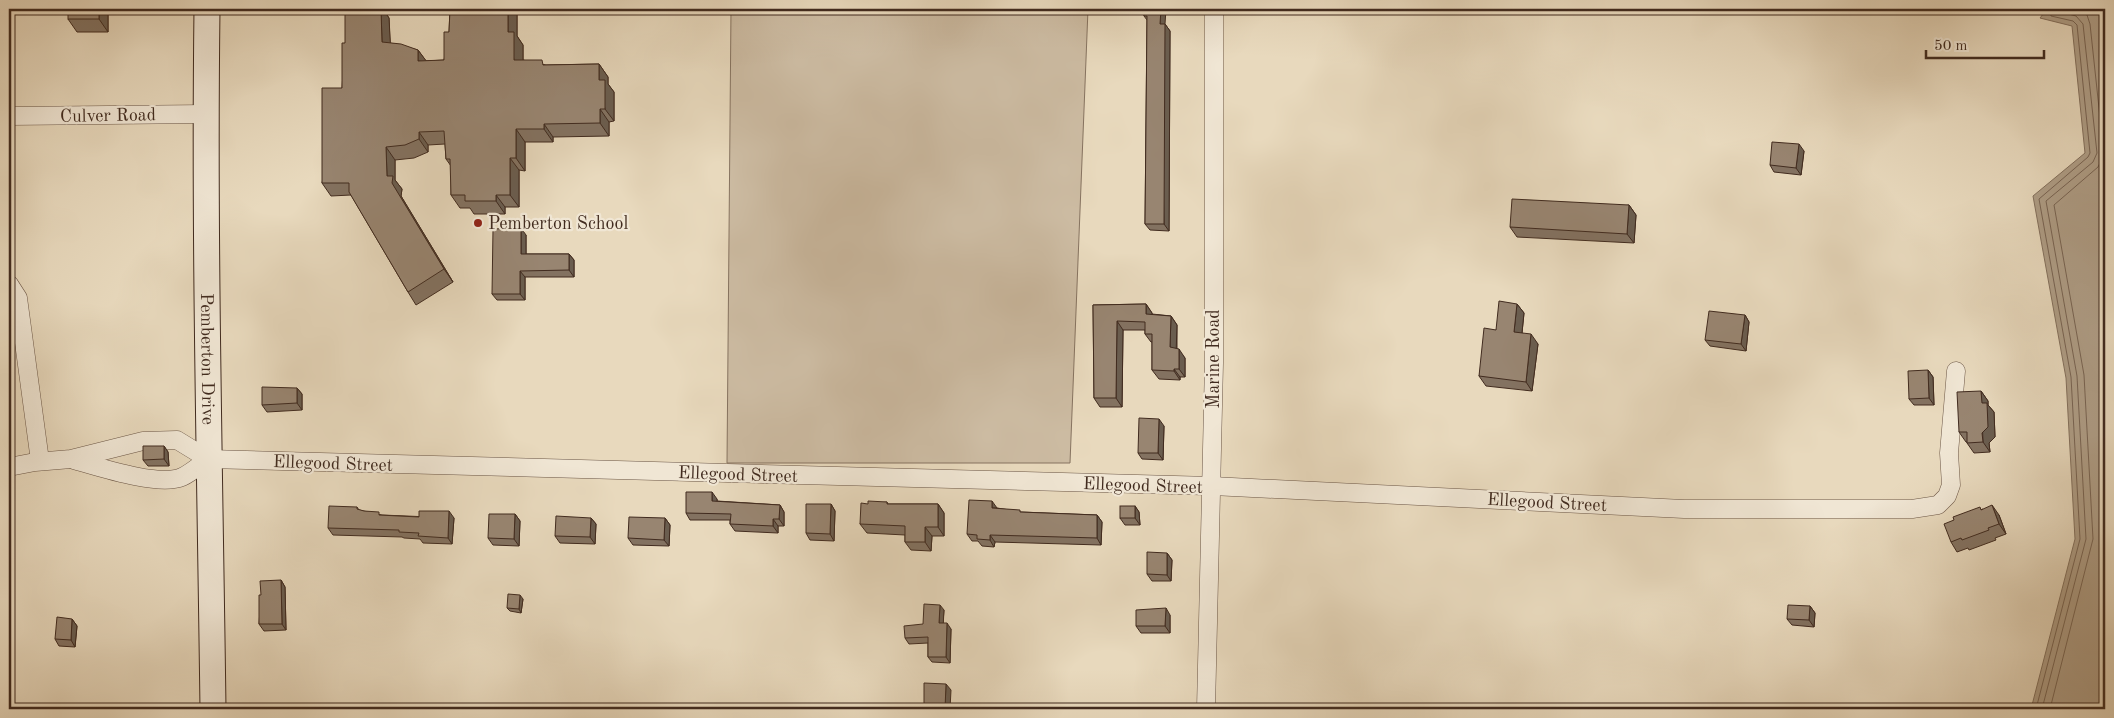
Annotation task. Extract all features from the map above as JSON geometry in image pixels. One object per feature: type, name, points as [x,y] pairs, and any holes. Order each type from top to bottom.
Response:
[{"type":"street","name":"Pemberton Drive","points":[[206,9],[208,459],[212,572],[213,709]]},
{"type":"street","name":"Marine Road","points":[[1206,709],[1214,363],[1214,9]]},
{"type":"street","name":"Culver Road","points":[[9,116],[206,114]]},
{"type":"street","points":[[9,284],[18,298],[40,461]]},
{"type":"street","name":"Ellegood Street","points":[[208,459],[1212,486],[1684,509],[1912,509],[1938,505],[1947,496],[1951,485],[1949,453],[1956,371]]},
{"type":"street","points":[[9,467],[40,461],[71,459],[153,440],[177,440],[208,459],[181,478],[161,479],[133,476],[71,459]]},
{"type":"shaded area","points":[[731,9],[1088,9],[1070,463],[727,463]]},
{"type":"water","points":[[2047,9],[2105,9],[2105,709],[2031,709],[2075,539],[2066,378],[2033,196],[2085,153],[2072,26],[2040,18]]},
{"type":"building","points":[[68,9],[99,9],[99,19],[68,19]]},
{"type":"building","points":[[368,9],[381,9],[382,42],[401,44],[418,50],[418,61],[444,60],[444,32],[449,32],[450,9],[508,9],[508,32],[514,32],[514,60],[542,60],[543,65],[599,64],[599,80],[605,80],[605,109],[600,109],[600,123],[544,124],[544,129],[516,129],[516,158],[510,158],[510,195],[496,195],[496,201],[465,201],[465,195],[451,195],[450,159],[446,159],[444,131],[419,132],[419,139],[405,145],[386,147],[387,176],[393,176],[392,183],[444,269],[408,292],[349,192],[349,183],[322,183],[322,88],[342,88],[342,43],[345,43],[345,13],[368,13]]},
{"type":"building","points":[[1144,9],[1161,9],[1160,24],[1165,24],[1164,224],[1145,224],[1147,16],[1144,16]]},
{"type":"building","points":[[1772,142],[1799,144],[1796,168],[1770,165]]},
{"type":"building","points":[[1512,199],[1629,205],[1627,234],[1510,227]]},
{"type":"building","points":[[521,228],[521,254],[569,254],[569,270],[520,271],[520,294],[492,294],[493,229]]},
{"type":"building","points":[[1499,301],[1517,304],[1514,332],[1531,334],[1526,382],[1479,376],[1484,328],[1496,330]]},
{"type":"building","points":[[1146,304],[1146,314],[1171,316],[1170,347],[1179,349],[1179,369],[1174,369],[1174,371],[1152,370],[1152,334],[1145,334],[1145,322],[1117,321],[1116,398],[1094,398],[1093,305]]},
{"type":"building","points":[[1709,311],[1745,315],[1741,344],[1705,340]]},
{"type":"building","points":[[1928,370],[1929,398],[1909,399],[1908,371]]},
{"type":"building","points":[[262,387],[297,388],[297,403],[262,405]]},
{"type":"building","points":[[1981,391],[1982,403],[1987,403],[1988,427],[1982,433],[1983,442],[1967,443],[1967,432],[1959,432],[1957,392]]},
{"type":"building","points":[[1139,418],[1159,419],[1158,453],[1138,453]]},
{"type":"building","points":[[143,446],[164,446],[164,459],[143,460]]},
{"type":"building","points":[[686,492],[712,492],[712,501],[780,505],[779,519],[773,519],[773,526],[730,524],[731,514],[686,513]]},
{"type":"building","points":[[969,500],[992,501],[992,508],[1020,510],[1020,512],[1097,515],[1097,538],[990,535],[990,540],[977,539],[977,535],[967,534]]},
{"type":"building","points":[[868,501],[887,502],[887,504],[938,504],[938,527],[925,527],[925,542],[905,542],[905,526],[860,524],[861,503],[868,504]]},
{"type":"building","points":[[806,504],[831,504],[830,534],[806,533]]},
{"type":"building","points":[[1992,505],[1999,524],[1988,528],[1989,530],[1951,542],[1944,524],[1954,520],[1953,517],[1980,507],[1981,510]]},
{"type":"building","points":[[329,506],[357,507],[357,509],[364,511],[379,512],[379,515],[419,517],[419,511],[449,511],[448,538],[418,536],[419,533],[399,532],[399,530],[328,528]]},
{"type":"building","points":[[1120,506],[1135,506],[1135,518],[1120,518]]},
{"type":"building","points":[[489,514],[515,514],[514,539],[488,538]]},
{"type":"building","points":[[556,516],[591,518],[590,537],[555,536]]},
{"type":"building","points":[[629,517],[665,518],[664,540],[628,538]]},
{"type":"building","points":[[1147,552],[1167,553],[1167,575],[1147,574]]},
{"type":"building","points":[[281,580],[282,624],[259,624],[260,581]]},
{"type":"building","points":[[508,594],[520,595],[519,609],[507,608]]},
{"type":"building","points":[[924,604],[940,605],[939,623],[947,623],[946,657],[928,657],[928,637],[905,638],[904,626],[923,624]]},
{"type":"building","points":[[1788,605],[1810,606],[1809,620],[1787,619]]},
{"type":"building","points":[[1166,608],[1165,626],[1136,626],[1136,610]]},
{"type":"building","points":[[57,617],[72,619],[71,640],[55,639]]},
{"type":"building","points":[[924,683],[946,684],[945,709],[924,709]]},
{"type":"building","points":[[1365,704],[1379,705],[1379,709],[1364,709]]},
{"type":"building","points":[[815,706],[844,707],[844,709],[815,709]]},
{"type":"place","name":"Pemberton School","points":[[478,223]]}]
